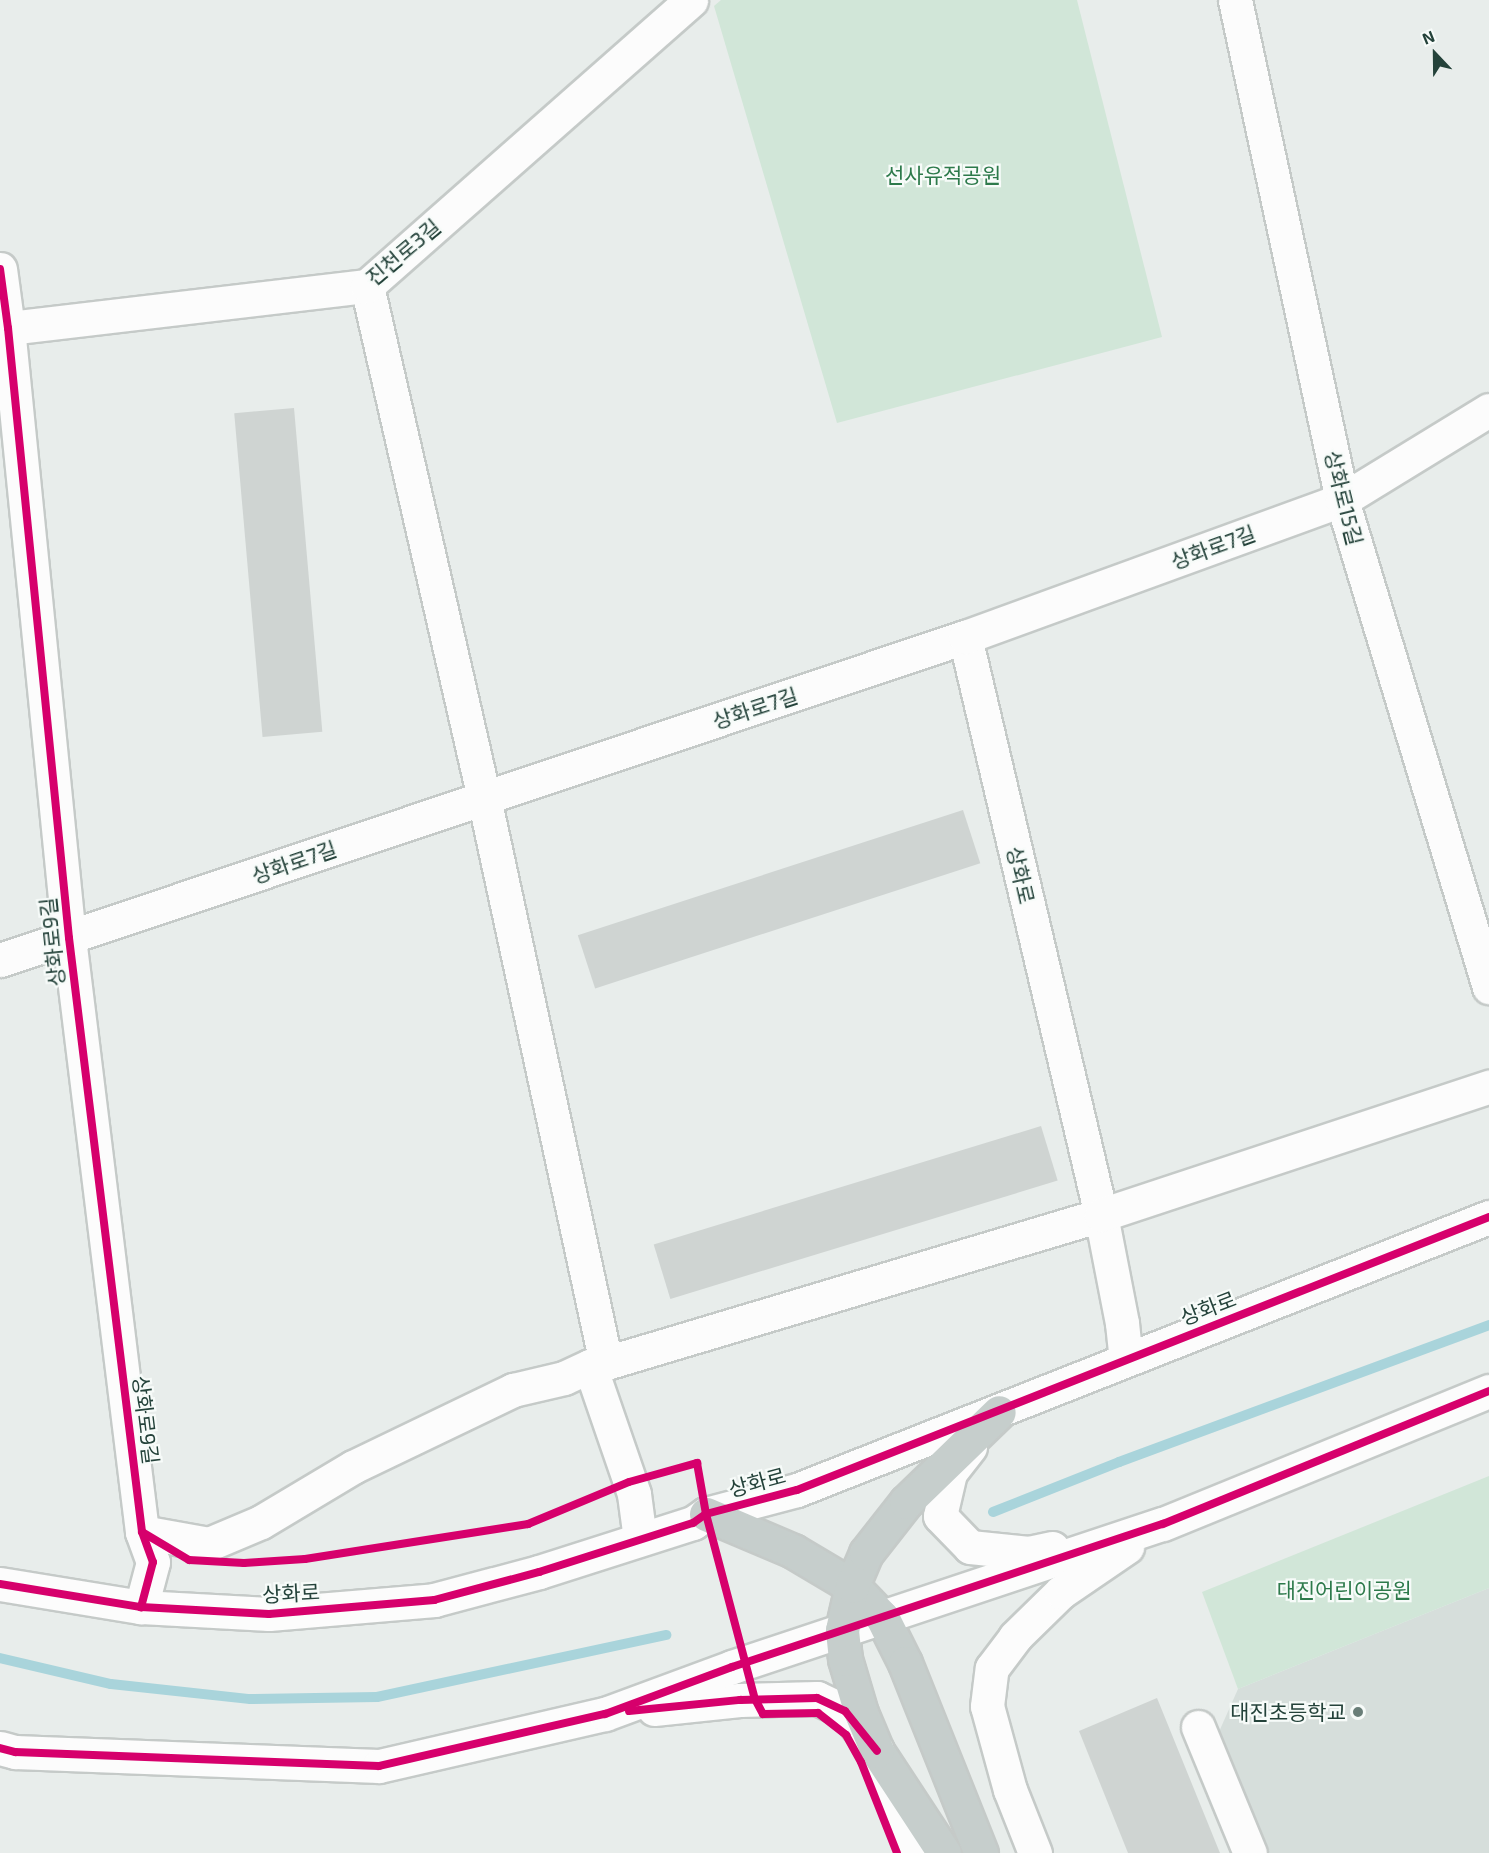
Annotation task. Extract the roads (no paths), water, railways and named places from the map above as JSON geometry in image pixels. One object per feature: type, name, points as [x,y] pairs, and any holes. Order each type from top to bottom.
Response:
[{"type":"highway","points":[[936,1852],[877,1751],[855,1691],[846,1659],[842,1630],[852,1586],[866,1553],[906,1502],[999,1412]]},
{"type":"highway","points":[[706,1514],[793,1551],[852,1586],[882,1617],[905,1663],[979,1847]]},
{"type":"street","name":"진천로3길","points":[[4,328],[367,286],[691,0]]},
{"type":"street","name":"상화로15길","points":[[1235,0],[1342,500],[1489,987]]},
{"type":"street","name":"상화로9길","points":[[0,269],[4,328],[69,938],[142,1532],[153,1562],[141,1607]]},
{"type":"street","points":[[367,286],[484,798],[598,1365],[634,1494],[640,1539]]},
{"type":"street","name":"상화로7길","points":[[0,960],[965,637],[1342,500],[1489,410]]},
{"type":"street","name":"상화로","points":[[965,637],[1101,1215],[1122,1323],[1126,1360]]},
{"type":"street","points":[[142,1532],[209,1544],[261,1521],[353,1467],[513,1390],[564,1378],[598,1365],[1101,1215],[1489,1087]]},
{"type":"street","name":"상화로","points":[[0,1584],[141,1607],[269,1614],[434,1600],[539,1572],[693,1523],[706,1514],[797,1490],[1489,1217]]},
{"type":"street","points":[[605,1714],[732,1667],[1162,1524],[1489,1391]]},
{"type":"street","points":[[999,1412],[950,1473],[940,1516],[970,1547],[1029,1553],[1162,1524]]},
{"type":"street","points":[[1035,1853],[1010,1790],[987,1706],[992,1668],[1014,1637],[1061,1592],[1162,1524]]},
{"type":"street","points":[[5,1753],[379,1766],[605,1714],[740,1700],[817,1698],[845,1711],[877,1751]]},
{"type":"street","points":[[1197,1727],[1250,1853]]},
{"type":"street","points":[[936,1852],[952,1829],[962,1828],[979,1847]]},
{"type":"waterway","points":[[993,1512],[1119,1462],[1489,1325]]},
{"type":"waterway","points":[[0,1658],[111,1684],[250,1699],[377,1697],[666,1635]]},
{"type":"place","name":"대진초등학교","points":[[1358,1712]]},
{"type":"park label","name":"선사유적공원","points":[[943,175]]},
{"type":"park label","name":"대진어린이공원","points":[[1344,1590]]}]
